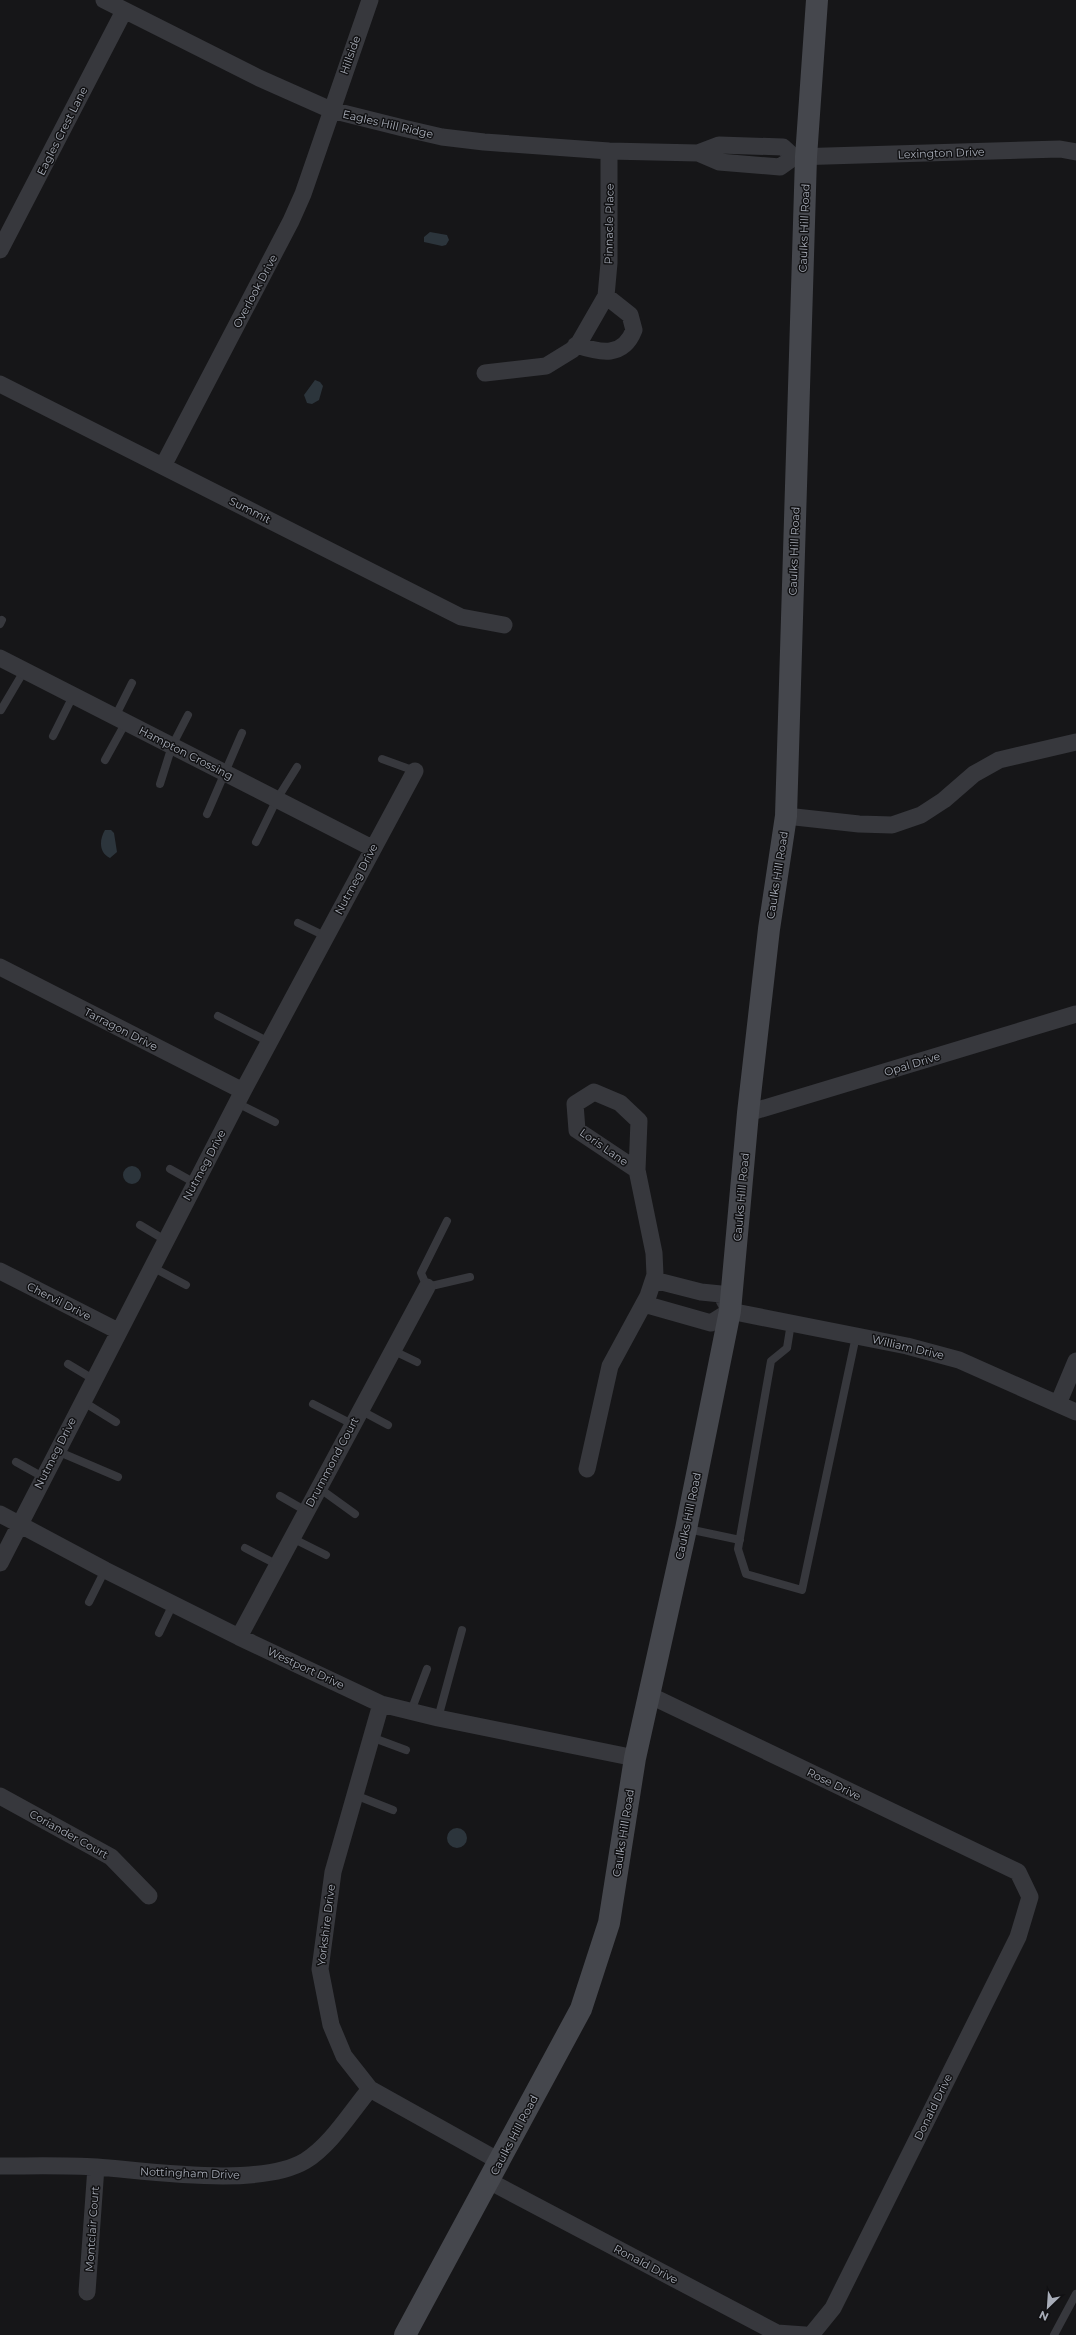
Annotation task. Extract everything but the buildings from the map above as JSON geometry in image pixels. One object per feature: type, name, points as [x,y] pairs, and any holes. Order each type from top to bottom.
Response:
[{"type":"main road","name":"Caulks Hill Road","points":[[405,2335],[581,2009],[609,1923],[635,1758],[686,1529],[730,1311],[748,1113],[769,929],[786,816],[800,157],[817,0]]},
{"type":"street","name":"Eagles Hill Ridge","points":[[104,0],[259,78],[330,110],[442,137],[484,142],[609,151],[698,153],[719,162],[780,167],[800,157]]},
{"type":"street","name":"Hillside","points":[[330,110],[370,0]]},
{"type":"street","name":"Eagles Crest Lane","points":[[0,250],[124,11]]},
{"type":"street","name":"Overlook Drive","points":[[163,466],[292,221],[303,194],[330,110]]},
{"type":"street","name":"Lexington Drive","points":[[800,157],[1060,149],[1076,152]]},
{"type":"street","name":"Pinnacle Place","points":[[485,373],[546,366],[576,345],[606,296],[609,263],[609,151]]},
{"type":"street","points":[[576,345],[598,352],[618,350],[630,341],[634,330],[630,315],[606,296]]},
{"type":"street","name":"Summit","points":[[0,384],[461,617],[504,625]]},
{"type":"street","name":"Hampton Crossing","points":[[0,658],[372,848]]},
{"type":"street","points":[[786,816],[859,824],[892,825],[921,816],[944,800],[974,774],[999,760],[1076,742]]},
{"type":"street","name":"Nutmeg Drive","points":[[0,1563],[151,1266],[325,936],[415,771]]},
{"type":"street","name":"Tarragon Drive","points":[[0,966],[240,1097]]},
{"type":"street","name":"Opal Drive","points":[[748,1113],[1076,1014]]},
{"type":"street","name":"Loris Lane","points":[[587,1469],[610,1366],[644,1304],[654,1280],[654,1253],[636,1170],[639,1121],[620,1102],[594,1092],[575,1104],[577,1130],[636,1170]]},
{"type":"street","name":"Chervil Drive","points":[[0,1271],[118,1331]]},
{"type":"street","points":[[644,1304],[712,1323],[730,1311],[720,1294],[701,1292],[654,1280]]},
{"type":"street","name":"Drummond Court","points":[[239,1637],[427,1287]]},
{"type":"street","name":"William Drive","points":[[730,1311],[907,1346],[959,1360],[1076,1412]]},
{"type":"street","points":[[1058,1404],[1076,1361]]},
{"type":"street","name":"Westport Drive","points":[[0,1514],[105,1570],[239,1637],[381,1704],[438,1718],[635,1758]]},
{"type":"street","name":"Rose Drive","points":[[649,1695],[1018,1872]]},
{"type":"street","name":"Yorkshire Drive","points":[[381,1704],[333,1872],[320,1969],[331,2026],[344,2056],[370,2089],[500,2161]]},
{"type":"street","name":"Coriander Court","points":[[0,1796],[111,1857],[150,1896]]},
{"type":"street","name":"Donald Drive","points":[[811,2335],[833,2308],[1018,1937],[1030,1897],[1018,1872]]},
{"type":"street","name":"Nottingham Drive","points":[[0,2166],[96,2167],[211,2175],[248,2175],[284,2169],[305,2161],[328,2141],[370,2089]]},
{"type":"street","name":"Montclair Court","points":[[87,2292],[96,2167]]},
{"type":"street","name":"Ronald Drive","points":[[489,2181],[777,2333],[805,2335]]},
{"type":"lane","points":[[1,710],[24,671]]},
{"type":"lane","points":[[105,760],[132,683]]},
{"type":"lane","points":[[53,736],[74,696]]},
{"type":"lane","points":[[160,784],[172,746],[188,714]]},
{"type":"lane","points":[[207,814],[223,772],[242,732]]},
{"type":"lane","points":[[382,759],[415,771]]},
{"type":"lane","points":[[256,842],[277,799],[297,767]]},
{"type":"lane","points":[[298,923],[325,936]]},
{"type":"lane","points":[[218,1016],[269,1042]]},
{"type":"lane","points":[[240,1097],[275,1122]]},
{"type":"lane","points":[[170,1169],[195,1183]]},
{"type":"lane","points":[[447,1221],[421,1272],[427,1287],[470,1277]]},
{"type":"lane","points":[[140,1225],[165,1240]]},
{"type":"lane","points":[[151,1266],[186,1285]]},
{"type":"lane","points":[[791,1323],[787,1348],[771,1361],[738,1549],[746,1574],[802,1590],[856,1336]]},
{"type":"lane","points":[[392,1350],[417,1362]]},
{"type":"lane","points":[[68,1364],[93,1379]]},
{"type":"lane","points":[[82,1401],[116,1422]]},
{"type":"lane","points":[[313,1404],[388,1425]]},
{"type":"lane","points":[[56,1451],[118,1477]]},
{"type":"lane","points":[[16,1462],[43,1477]]},
{"type":"lane","points":[[319,1488],[355,1514]]},
{"type":"lane","points":[[280,1496],[306,1511]]},
{"type":"lane","points":[[686,1529],[740,1540]]},
{"type":"lane","points":[[292,1538],[326,1555]]},
{"type":"lane","points":[[245,1548],[278,1565]]},
{"type":"lane","points":[[89,1602],[105,1570]]},
{"type":"lane","points":[[159,1633],[173,1604]]},
{"type":"lane","points":[[438,1718],[462,1630]]},
{"type":"lane","points":[[411,1711],[427,1669]]},
{"type":"lane","points":[[371,1737],[406,1750]]},
{"type":"lane","points":[[355,1796],[393,1810]]},
{"type":"lane","points":[[1054,2335],[1076,2294]]},
{"type":"shaded area","points":[[430,232],[447,235],[449,240],[446,245],[442,246],[424,242],[424,237]]},
{"type":"shaded area","points":[[315,380],[320,382],[323,386],[319,400],[312,404],[307,403],[304,395]]},
{"type":"shaded area","points":[[105,830],[111,830],[114,833],[117,852],[110,858],[106,856],[101,846]]},
{"type":"shaded area","points":[[128,1166],[136,1166],[141,1171],[139,1182],[136,1184],[128,1184],[123,1179],[123,1171]]},
{"type":"shaded area","points":[[457,1828],[464,1831],[467,1838],[464,1845],[457,1848],[450,1845],[447,1838],[450,1831]]}]
